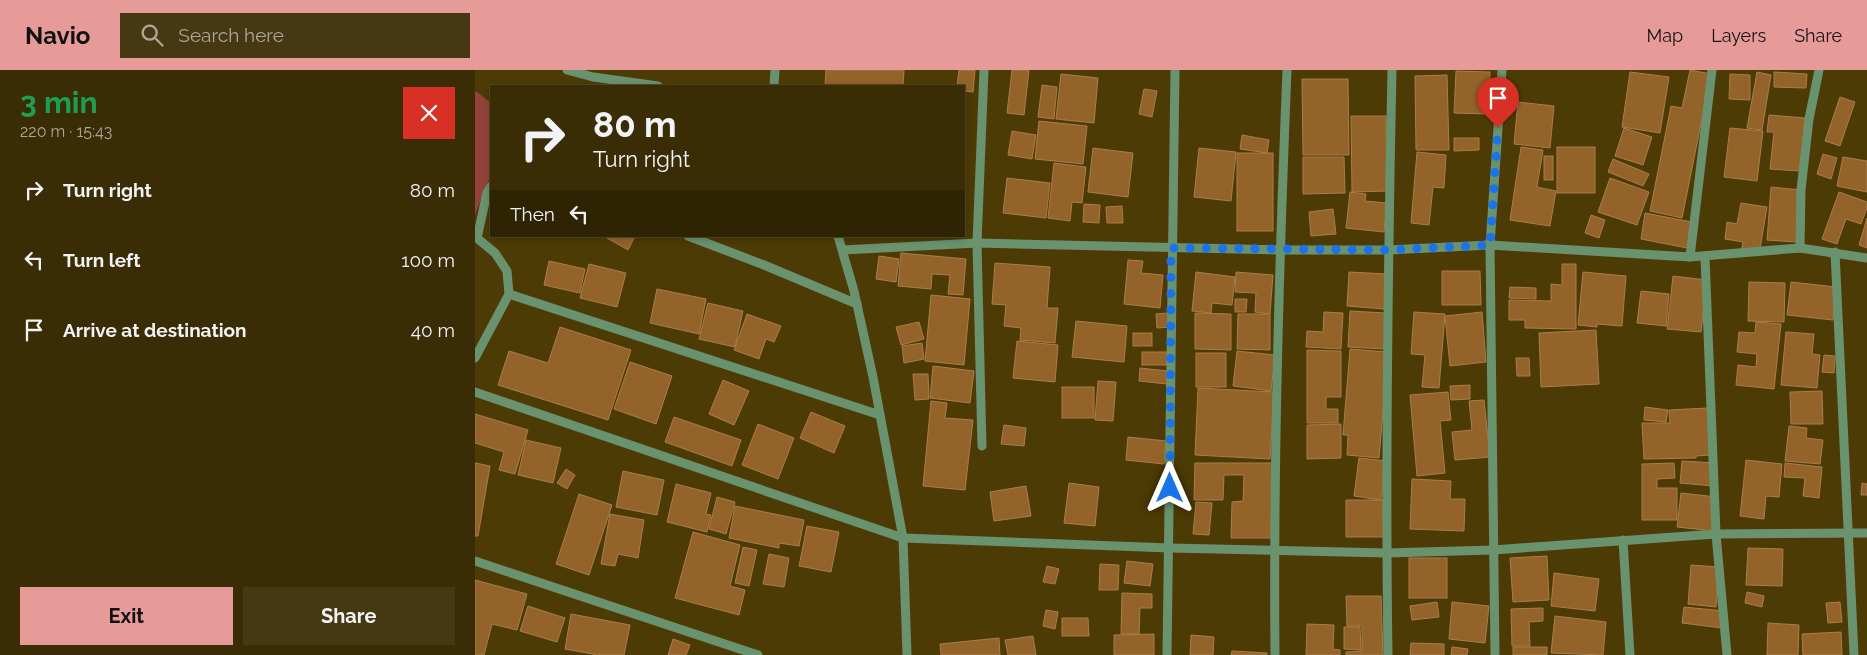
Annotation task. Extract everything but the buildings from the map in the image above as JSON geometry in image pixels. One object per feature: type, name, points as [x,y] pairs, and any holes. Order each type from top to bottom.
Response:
[{"type":"street","points":[[567,70],[593,77],[651,85]]},
{"type":"street","points":[[774,85],[775,70]]},
{"type":"street","points":[[982,446],[977,243],[984,70]]},
{"type":"street","points":[[1167,655],[1170,548],[1171,248],[1175,70]]},
{"type":"street","points":[[1275,655],[1273,550],[1280,250],[1287,70]]},
{"type":"street","points":[[1388,655],[1388,250],[1392,70]]},
{"type":"street","points":[[1495,655],[1490,245],[1502,70]]},
{"type":"street","points":[[1690,257],[1712,70]]},
{"type":"street","points":[[1800,248],[1801,190],[1809,119],[1819,70]]},
{"type":"street","points":[[590,85],[593,77]]},
{"type":"street","points":[[475,358],[509,294],[507,271],[495,253],[477,238],[490,188]]},
{"type":"street","points":[[691,237],[857,304]]},
{"type":"street","points":[[838,237],[857,304],[903,538],[907,655]]},
{"type":"street","points":[[843,250],[977,243],[1280,250],[1388,250],[1490,245],[1690,257],[1800,248],[1867,258]]},
{"type":"street","points":[[1835,252],[1854,655]]},
{"type":"street","points":[[1705,257],[1716,534],[1727,655]]},
{"type":"street","points":[[509,294],[880,415]]},
{"type":"street","points":[[475,392],[903,538],[1170,548],[1387,553],[1493,550],[1716,534],[1867,532]]},
{"type":"street","points":[[1623,540],[1630,655]]},
{"type":"street","points":[[475,561],[758,655]]},
{"type":"shaded area","points":[[475,92],[477,92],[490,102],[490,177],[475,215]]},
{"type":"route","points":[[1170,488],[1171,248],[1388,250],[1490,245],[1498,128]]}]
